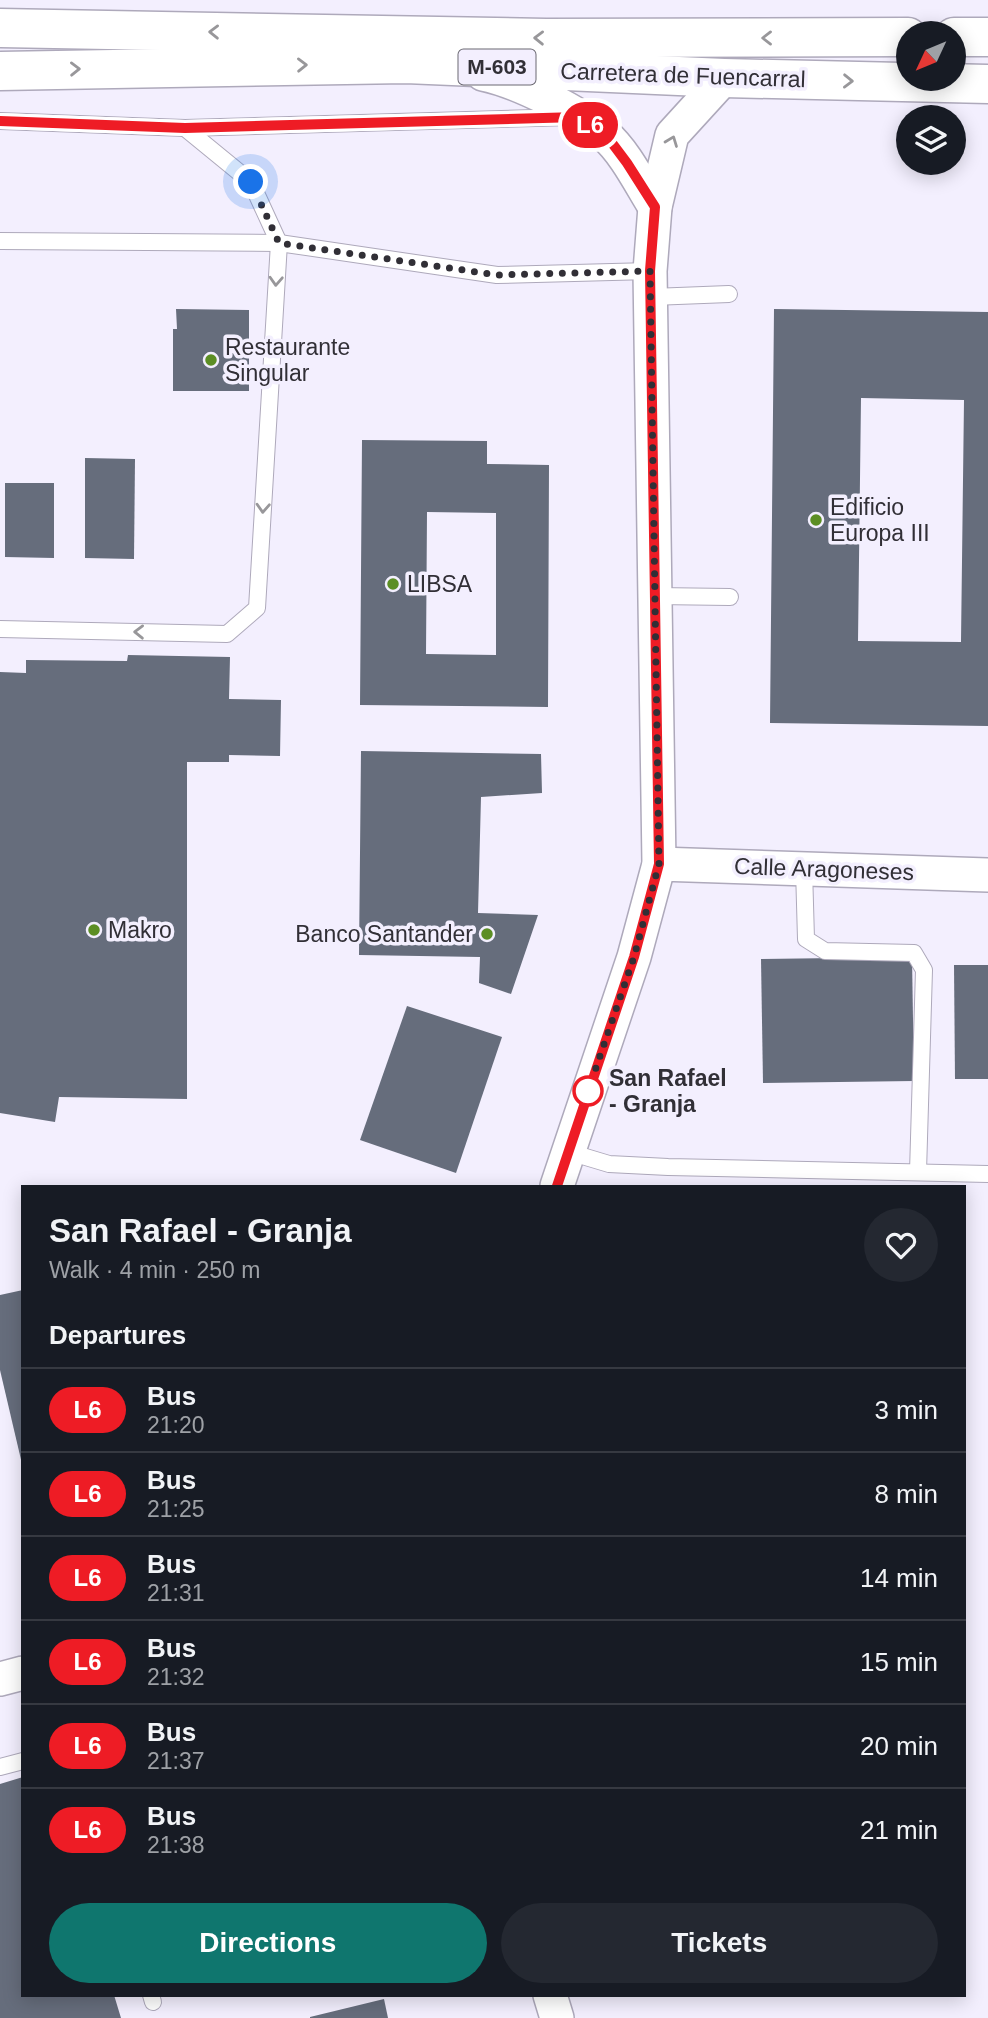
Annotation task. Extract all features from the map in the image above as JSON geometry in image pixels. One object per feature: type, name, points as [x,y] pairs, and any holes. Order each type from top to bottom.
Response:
[{"type":"highway","name":"Carretera de Fuencarral","points":[[0,29],[546,38],[896,37]]},
{"type":"highway","points":[[966,37],[988,37]]},
{"type":"highway","name":"Carretera de Fuencarral","points":[[2,71],[439,65],[724,78],[988,85]]},
{"type":"street","points":[[439,65],[493,76],[537,93],[606,135],[655,207]]},
{"type":"street","points":[[557,1185],[634,957],[659,864],[651,284],[655,207],[672,135],[724,78]]},
{"type":"street","name":"Calle Aragoneses","points":[[659,864],[988,875]]},
{"type":"street","points":[[0,1679],[21,1674]]},
{"type":"street","points":[[551,1997],[557,2018]]},
{"type":"lane","points":[[0,121],[185,128],[578,117]]},
{"type":"lane","points":[[0,629],[227,634],[257,608],[279,243],[251,182],[185,128]]},
{"type":"lane","points":[[0,241],[279,243],[497,275],[651,284],[729,294]]},
{"type":"lane","points":[[656,596],[730,597]]},
{"type":"lane","points":[[804,869],[806,939],[825,951],[914,953],[924,970],[918,1172]]},
{"type":"lane","points":[[569,1152],[609,1164],[988,1174]]},
{"type":"lane","points":[[0,1768],[21,1762]]},
{"type":"building","name":"Restaurante Singular","points":[[176,309],[249,310],[249,391],[173,391],[173,329],[177,329]]},
{"type":"building","name":"Edificio Europa III","points":[[774,309],[988,312],[988,726],[770,723]],"holes":[[[861,398],[964,400],[961,642],[858,641]]]},
{"type":"building","name":"LIBSA","points":[[362,440],[487,441],[487,464],[549,465],[548,707],[360,705]],"holes":[[[427,512],[496,513],[496,655],[426,654]]]},
{"type":"building","points":[[85,458],[135,459],[134,559],[85,558]]},
{"type":"building","points":[[5,483],[54,483],[54,558],[5,557]]},
{"type":"building","name":"Makro","points":[[128,655],[230,657],[229,699],[281,700],[280,756],[229,755],[229,762],[187,762],[187,1099],[59,1097],[55,1122],[0,1113],[0,672],[26,673],[26,660],[127,661]]},
{"type":"building","points":[[361,751],[541,754],[542,793],[481,797],[478,913],[538,915],[511,994],[479,983],[480,957],[359,955]]},
{"type":"building","points":[[912,957],[914,1081],[763,1083],[761,959]]},
{"type":"building","points":[[954,965],[988,965],[988,1079],[955,1079]]},
{"type":"building","points":[[407,1006],[502,1037],[456,1173],[360,1140]]},
{"type":"building","points":[[21,1290],[21,1460],[0,1370],[0,1295]]},
{"type":"building","points":[[21,1778],[21,1997],[115,1997],[121,2018],[0,2018],[0,1784]]},
{"type":"building","points":[[384,1999],[388,2018],[310,2018],[310,2017]]},
{"type":"bus line","name":"L6","points":[[0,121],[185,128],[578,117],[606,135],[655,207],[650,271],[659,864],[634,957],[557,1185]]},
{"type":"place","name":"Restaurante Singular","points":[[211,360]]},
{"type":"place","name":"Edificio Europa III","points":[[816,520]]},
{"type":"place","name":"LIBSA","points":[[393,584]]},
{"type":"place","name":"Makro","points":[[94,930]]},
{"type":"place","name":"Banco Santander","points":[[487,934]]},
{"type":"place","name":"San Rafael - Granja","points":[[588,1091]]},
{"type":"route","points":[[251,182],[279,243],[497,275],[650,271],[659,864],[634,957],[588,1091]]}]
